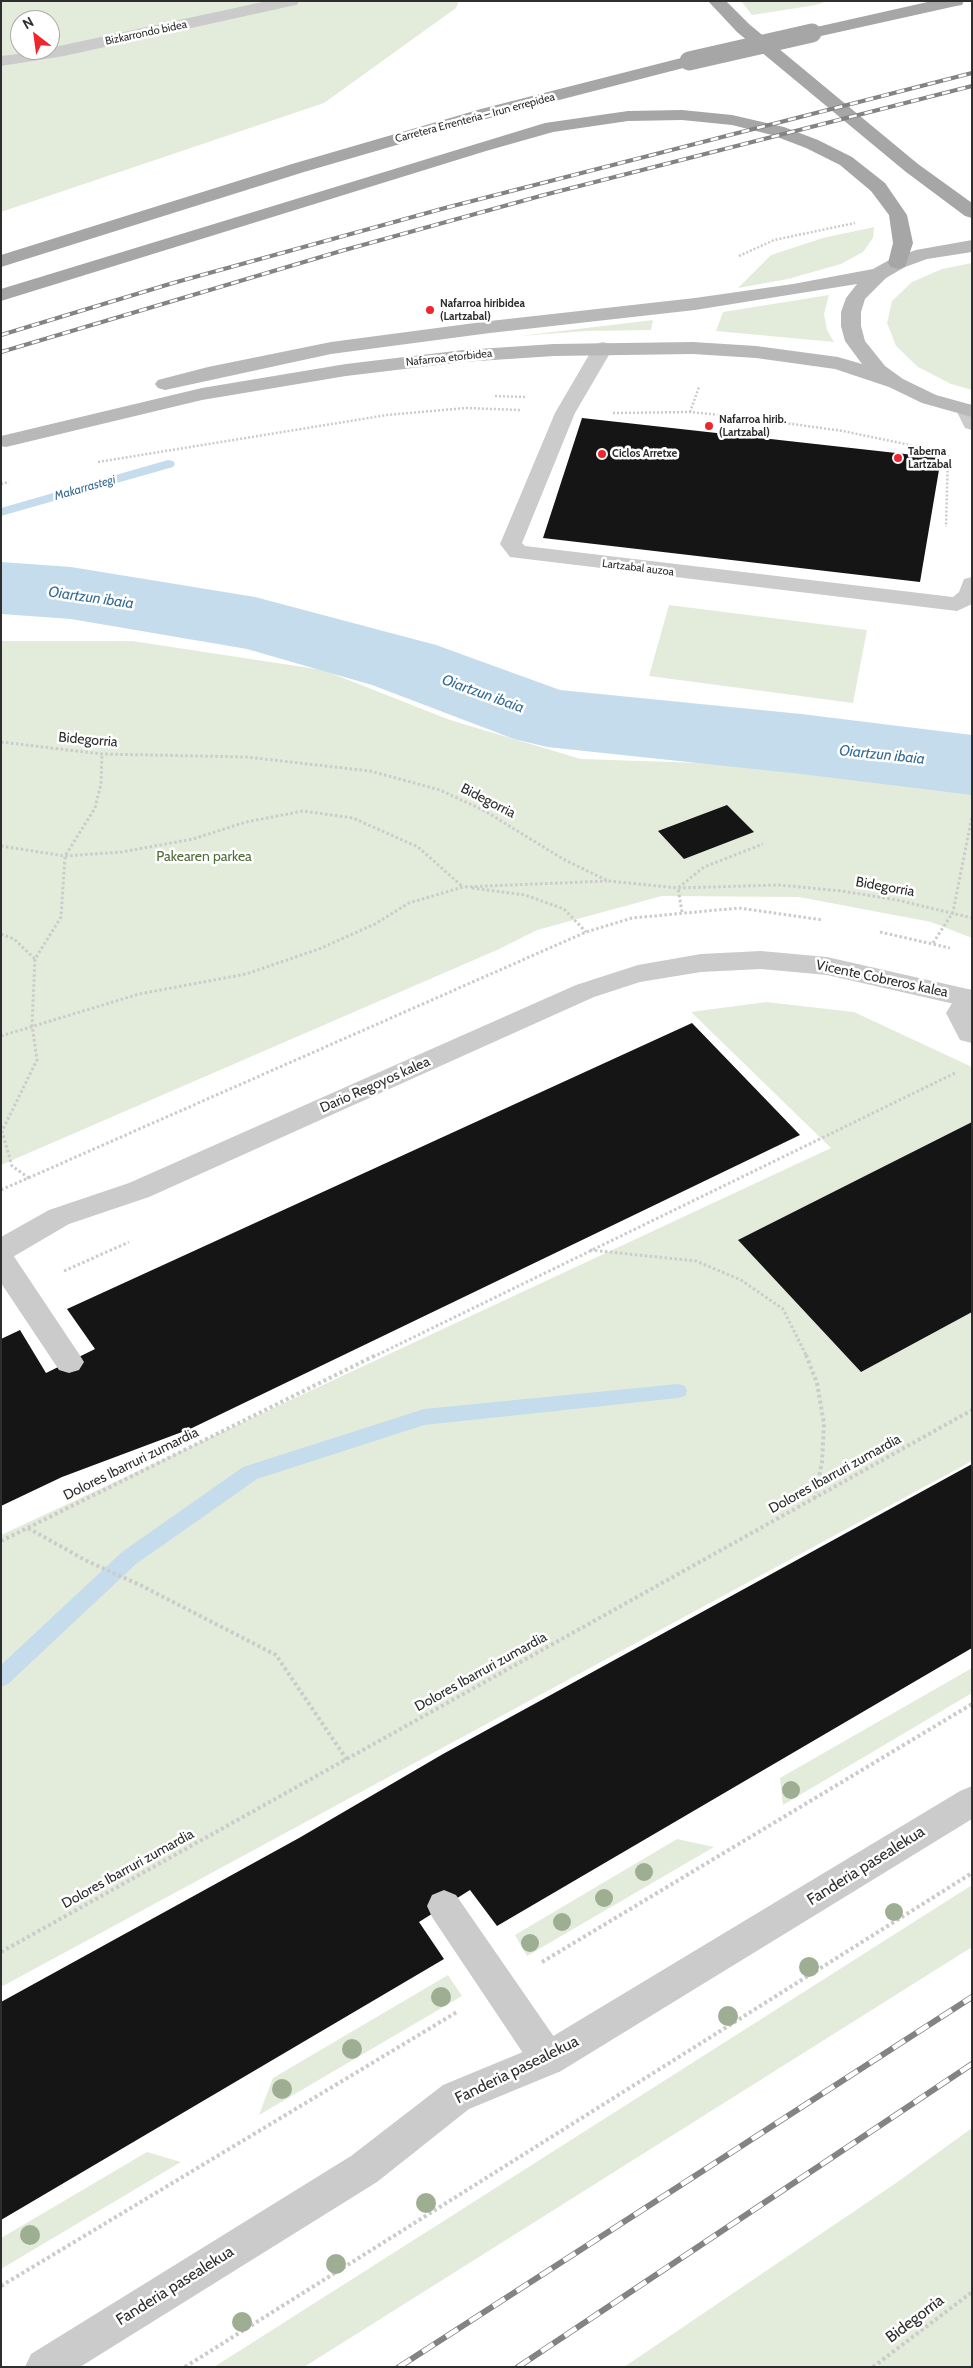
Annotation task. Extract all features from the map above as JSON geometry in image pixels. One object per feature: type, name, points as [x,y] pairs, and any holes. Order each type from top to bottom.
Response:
[{"type":"main road","points":[[716,1],[743,28],[912,168],[972,212]]},
{"type":"main road","name":"Carretera Errenteria – Irun errepidea","points":[[1,261],[307,165],[487,113],[688,61],[956,1]]},
{"type":"main road","points":[[812,33],[865,4]]},
{"type":"main road","points":[[1,295],[480,146],[551,127],[628,116],[682,115],[732,120],[778,131],[812,144],[846,161],[878,187],[898,215],[903,243],[898,263]]},
{"type":"main road","points":[[970,415],[928,399],[896,383],[878,370],[864,356],[856,341],[851,326],[851,312],[856,298],[866,285],[898,263],[924,254],[972,246]]},
{"type":"main road","name":"Nafarroa etorbidea","points":[[3,441],[107,400],[208,373],[330,348],[490,327],[695,304],[793,290],[880,274]]},
{"type":"main road","name":"Nafarroa etorbidea","points":[[3,441],[202,394],[346,370],[463,356],[602,348],[693,348],[756,352],[838,363],[896,383]]},
{"type":"street","name":"Bizkarrondo bidea","points":[[1,61],[64,51],[291,1]]},
{"type":"street","name":"Lartzabal auzoa","points":[[602,348],[565,413],[511,544],[518,552],[940,603],[957,604],[970,595],[972,584]]},
{"type":"street","name":"Vicente Cobreros kalea","points":[[761,960],[827,966],[970,998]]},
{"type":"street","name":"Dario Regoyos kalea","points":[[1,1250],[58,1217],[139,1190],[585,991],[638,974],[701,963],[761,960]]},
{"type":"street","points":[[970,998],[959,1013],[969,1033],[972,1034]]},
{"type":"street","points":[[1,1260],[69,1362]]},
{"type":"street","name":"Fanderia pasealekua","points":[[44,2367],[364,2169],[456,2098],[548,2059],[972,1801]]},
{"type":"street","points":[[444,1906],[548,2059]]},
{"type":"path","points":[[89,464],[387,415],[466,408],[565,413],[690,412],[843,431],[948,453],[946,527]]},
{"type":"path","points":[[1,484],[10,482]]},
{"type":"path","name":"Bidegorria","points":[[1,742],[102,754],[246,757],[370,771],[440,790],[485,811],[563,859],[608,881],[678,888],[779,885],[842,891],[897,900],[972,918]]},
{"type":"path","points":[[29,1178],[12,1166],[2,1132],[37,1060],[32,1026],[35,959],[61,917],[65,856],[95,808],[101,784],[102,754]]},
{"type":"path","points":[[1,846],[65,856],[122,852],[193,839],[246,822],[303,811],[353,818],[418,847],[464,887],[525,895],[564,909],[586,932]]},
{"type":"path","points":[[932,942],[953,912],[972,816]]},
{"type":"path","points":[[682,912],[678,888],[704,867],[763,844]]},
{"type":"path","points":[[1,1036],[139,994],[246,974],[319,949],[375,924],[409,903],[464,887],[608,881]]},
{"type":"path","points":[[1,934],[14,939],[35,959]]},
{"type":"path","name":"Dolores Ibarruri zumardia","points":[[1,1541],[589,1250],[963,1069]]},
{"type":"path","points":[[22,1290],[134,1239]]},
{"type":"path","points":[[589,1250],[643,1254],[696,1261],[742,1280],[783,1309],[802,1344],[818,1384],[824,1424],[822,1462],[815,1498]]},
{"type":"path","name":"Dolores Ibarruri zumardia","points":[[1,1952],[972,1410]]},
{"type":"path","points":[[27,1528],[85,1560],[142,1586],[276,1655],[348,1760]]},
{"type":"path","points":[[184,2367],[972,1873]]},
{"type":"path","name":"Bidegorria","points":[[873,2367],[972,2292]]},
{"type":"green space","points":[[1,1],[459,1],[456,8],[324,103],[1,212]]},
{"type":"green space","points":[[741,1],[828,1],[816,5],[752,15]]},
{"type":"green space","points":[[874,227],[873,238],[863,252],[841,264],[788,279],[738,288],[771,255],[823,238]]},
{"type":"green space","points":[[972,263],[972,390],[951,384],[918,367],[896,346],[887,323],[892,301],[912,282],[942,269]]},
{"type":"green space","points":[[829,295],[824,314],[827,330],[834,342],[716,331],[723,312]]},
{"type":"green space","points":[[653,320],[651,330],[587,331],[519,336]]},
{"type":"green space","points":[[669,605],[867,630],[853,703],[649,676]]},
{"type":"green space","name":"Pakearen parkea","points":[[1,641],[132,641],[323,670],[450,720],[581,759],[761,765],[908,778],[972,786],[972,938],[931,922],[799,897],[662,896],[537,930],[497,950],[1,1165]]},
{"type":"green space","points":[[766,1002],[854,1012],[972,1067],[972,1122],[739,1240],[861,1372],[972,1312],[972,1461],[1,1987],[1,1535],[831,1148],[691,1012]]},
{"type":"green space","points":[[972,1668],[972,1693],[783,1805],[780,1778]]},
{"type":"green space","points":[[677,1839],[714,1847],[527,1956],[515,1935]]},
{"type":"green space","points":[[972,1885],[972,1947],[304,2367],[214,2367]]},
{"type":"green space","points":[[448,1975],[462,1996],[259,2115],[273,2078]]},
{"type":"green space","points":[[972,2128],[972,2367],[624,2367],[896,2183]]},
{"type":"green space","points":[[147,2152],[181,2162],[1,2269],[1,2238]]},
{"type":"building","points":[[582,418],[941,458],[920,582],[543,538]]},
{"type":"building","points":[[727,805],[754,832],[684,859],[658,831]]},
{"type":"building","points":[[692,1023],[800,1135],[190,1429],[62,1477],[1,1506],[1,1339],[20,1330],[46,1373],[95,1349],[67,1309]]},
{"type":"building","points":[[972,1122],[972,1312],[861,1372],[738,1240]]},
{"type":"building","points":[[972,1464],[972,1648],[497,1926],[470,1890],[419,1922],[444,1959],[1,2220],[1,2002],[299,1838],[443,1754]]},
{"type":"waterway","name":"Makarrastegi","points":[[1,512],[168,464]]},
{"type":"waterway","name":"Oiartzun ibaia","points":[[1,588],[71,593],[255,624],[404,665],[547,718],[801,744],[972,765]]},
{"type":"waterway","points":[[1,1678],[129,1558],[250,1473],[424,1417],[678,1391]]},
{"type":"railway","points":[[1,335],[173,283],[445,208],[972,73]]},
{"type":"railway","points":[[1,352],[341,251],[544,195],[972,86]]},
{"type":"railway","points":[[399,2367],[972,1997]]},
{"type":"railway","points":[[518,2367],[972,2064]]},
{"type":"place","name":"Nafarroa hiribidea (Lartzabal)","points":[[430,310]]},
{"type":"place","name":"Nafarroa hirib. (Lartzabal)","points":[[709,426]]},
{"type":"place","name":"Ciclos Arretxe","points":[[602,454]]},
{"type":"place","name":"Taberna Lartzabal","points":[[898,458]]}]
